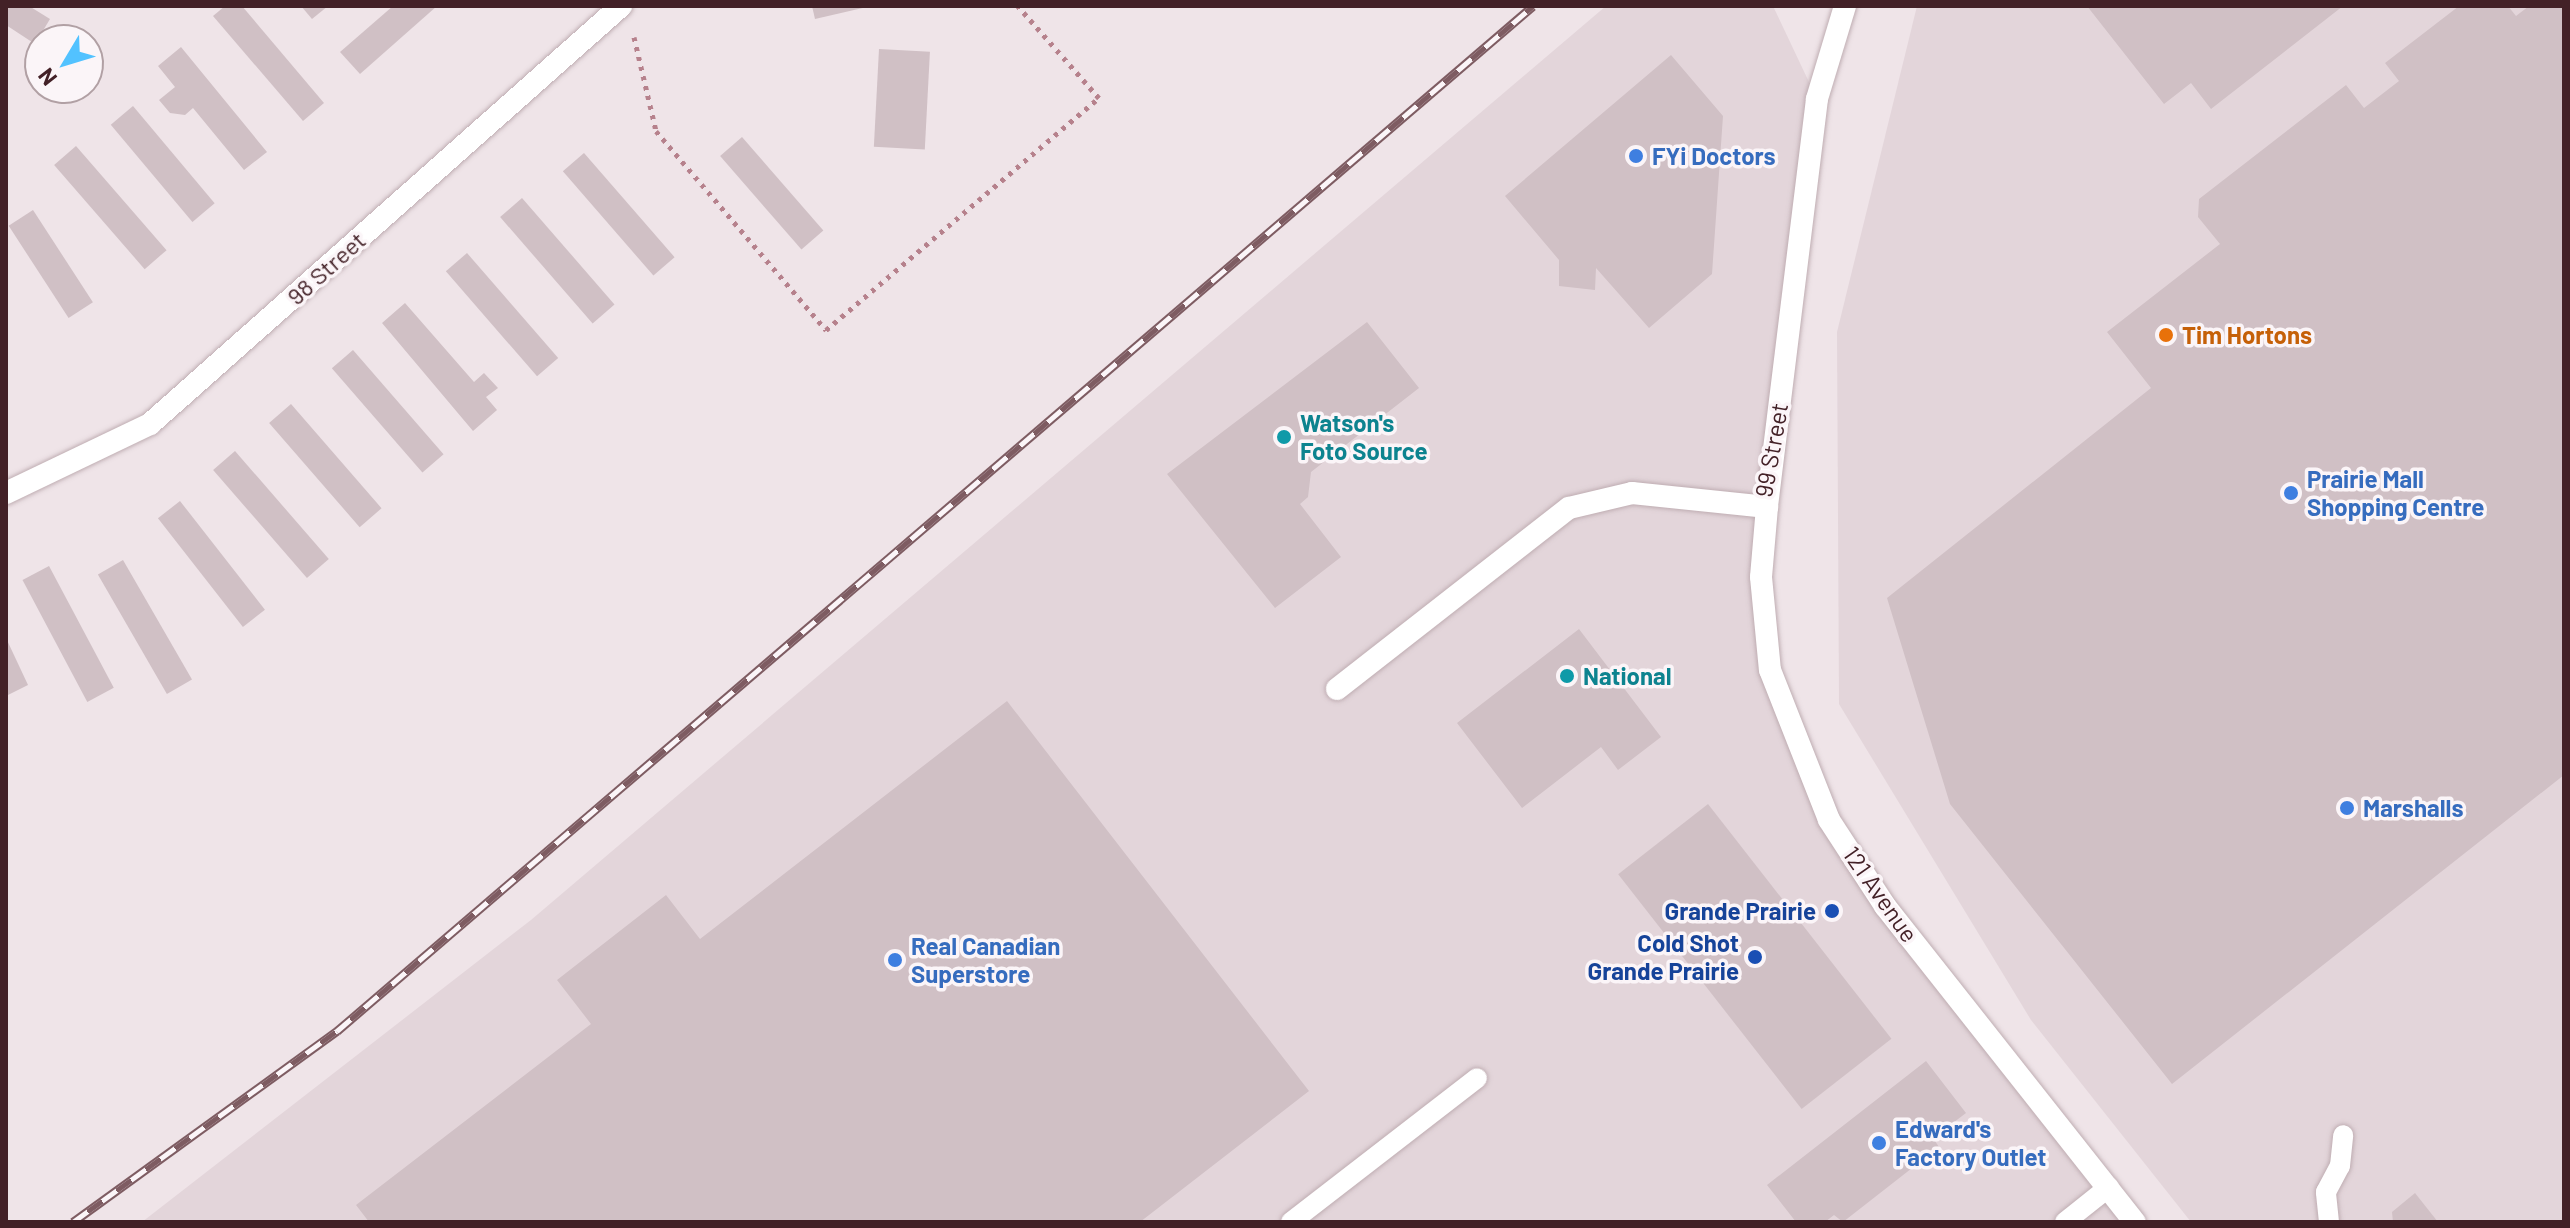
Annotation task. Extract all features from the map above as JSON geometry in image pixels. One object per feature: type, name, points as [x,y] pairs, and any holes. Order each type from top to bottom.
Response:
[{"type":"street","name":"99 Street","points":[[1337,689],[1569,508],[1632,493],[1767,507],[1817,99],[1845,6]]},
{"type":"street","name":"98 Street","points":[[6,493],[150,424],[625,13]]},
{"type":"street","name":"121 Avenue","points":[[1767,507],[1761,577],[1770,670],[1829,820],[1885,906],[2135,1222]]},
{"type":"lane","points":[[1291,1222],[1477,1078]]},
{"type":"lane","points":[[2329,1222],[2326,1192],[2340,1166],[2343,1135]]},
{"type":"lane","points":[[2065,1222],[2109,1187]]},
{"type":"path","points":[[625,13],[656,131],[826,330],[1099,98],[1022,7]]},
{"type":"shaded area","points":[[1606,6],[1773,6],[1817,99],[1767,507],[1770,670],[1829,820],[2135,1222],[142,1222],[531,920]]},
{"type":"shaded area","points":[[1917,6],[2564,6],[2564,1222],[2191,1222],[2031,1020],[1839,704],[1837,332]]},
{"type":"building","points":[[6,6],[29,6],[50,19],[47,24],[24,24],[24,37],[6,25]]},
{"type":"building","points":[[225,6],[242,6],[324,103],[303,121],[213,16]]},
{"type":"building","points":[[301,6],[328,6],[312,19]]},
{"type":"building","points":[[393,6],[437,6],[360,74],[340,52]]},
{"type":"building","points":[[812,6],[867,6],[867,7],[815,19]]},
{"type":"building","points":[[2087,6],[2343,6],[2211,109],[2191,83],[2164,104]]},
{"type":"building","name":"Prairie Mall Shopping Centre","points":[[2459,6],[2508,6],[2516,16],[2529,6],[2564,6],[2564,775],[2172,1084],[1950,804],[1887,598],[2151,388],[2107,332],[2220,244],[2198,217],[2199,199],[2346,85],[2364,108],[2399,81],[2385,63]]},
{"type":"building","points":[[181,47],[267,152],[244,170],[193,108],[185,115],[170,113],[159,100],[175,87],[158,66]]},
{"type":"building","points":[[879,49],[930,52],[925,150],[874,147]]},
{"type":"building","name":"FYi Doctors","points":[[1671,55],[1723,116],[1712,274],[1649,328],[1596,268],[1595,290],[1559,286],[1559,260],[1505,196]]},
{"type":"building","points":[[133,106],[215,203],[192,222],[111,125]]},
{"type":"building","points":[[742,137],[823,231],[801,250],[720,156]]},
{"type":"building","points":[[76,146],[167,250],[145,269],[54,165]]},
{"type":"building","points":[[584,153],[675,257],[653,276],[563,171]]},
{"type":"building","points":[[522,198],[615,304],[593,323],[500,217]]},
{"type":"building","points":[[33,210],[93,302],[69,318],[9,226]]},
{"type":"building","points":[[467,253],[558,358],[537,376],[446,271]]},
{"type":"building","points":[[405,303],[474,382],[484,373],[498,388],[486,397],[497,410],[473,431],[382,323]]},
{"type":"building","name":"Watson's Foto Source","points":[[1367,322],[1419,388],[1311,472],[1308,497],[1300,504],[1341,557],[1275,608],[1167,474]]},
{"type":"building","points":[[353,350],[444,454],[422,473],[332,368]]},
{"type":"building","points":[[291,404],[382,508],[360,527],[269,423]]},
{"type":"building","points":[[235,451],[329,559],[307,578],[213,470]]},
{"type":"building","points":[[180,501],[265,610],[243,627],[158,518]]},
{"type":"building","points":[[123,560],[192,680],[167,694],[98,574]]},
{"type":"building","points":[[49,566],[114,688],[87,702],[23,580]]},
{"type":"building","name":"National","points":[[1579,629],[1661,737],[1618,770],[1601,747],[1522,808],[1457,723]]},
{"type":"building","points":[[6,638],[28,685],[6,696]]},
{"type":"building","name":"Real Canadian Superstore","points":[[1007,701],[1309,1091],[1140,1222],[369,1222],[356,1205],[591,1024],[557,980],[666,895],[700,939]]},
{"type":"building","name":"Cold Shot Grande Prairie","points":[[1708,804],[1891,1039],[1802,1109],[1618,874]]},
{"type":"building","name":"Edward's Factory Outlet","points":[[1926,1061],[1966,1113],[1933,1138],[1939,1147],[1843,1222],[1834,1215],[1825,1222],[1796,1222],[1767,1185]]},
{"type":"building","points":[[2415,1193],[2438,1222],[2393,1222],[2392,1212]]},
{"type":"railway","points":[[73,1222],[337,1031],[1533,6]]},
{"type":"place","name":"FYi Doctors","points":[[1636,156]]},
{"type":"place","name":"Tim Hortons","points":[[2166,335]]},
{"type":"place","name":"Watson's Foto Source","points":[[1284,437]]},
{"type":"place","name":"Prairie Mall Shopping Centre","points":[[2291,493]]},
{"type":"place","name":"National","points":[[1567,676]]},
{"type":"place","name":"Marshalls","points":[[2347,808]]},
{"type":"place","name":"Grande Prairie","points":[[1832,911]]},
{"type":"place","name":"Cold Shot Grande Prairie","points":[[1755,957]]},
{"type":"place","name":"Real Canadian Superstore","points":[[895,960]]},
{"type":"place","name":"Edward's Factory Outlet","points":[[1879,1143]]}]
